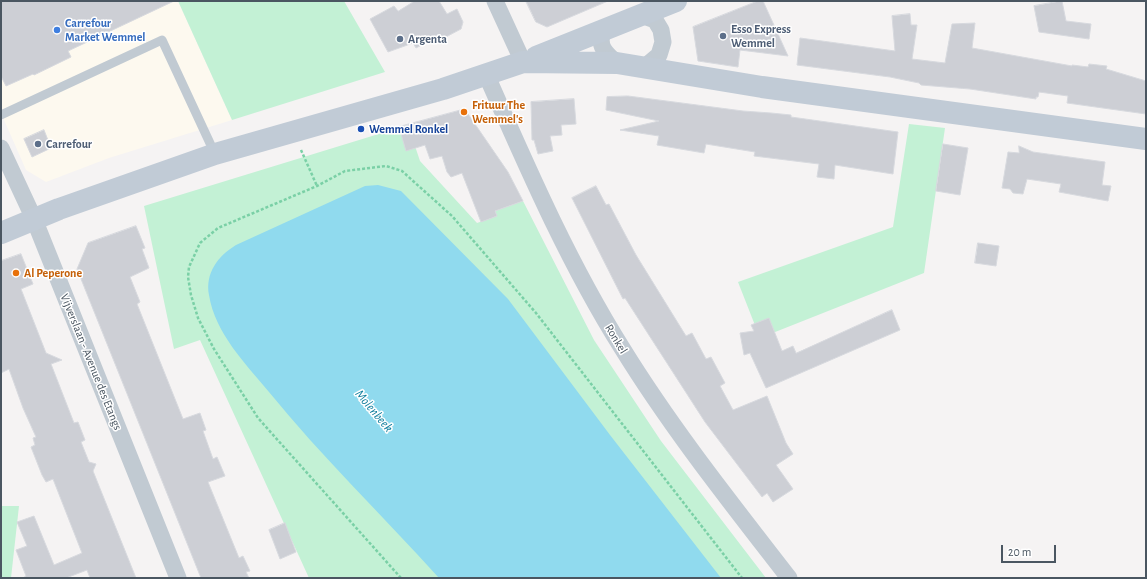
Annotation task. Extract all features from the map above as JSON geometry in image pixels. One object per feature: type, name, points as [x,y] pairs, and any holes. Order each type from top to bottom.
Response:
[{"type":"main road","points":[[1,233],[59,209],[215,154],[444,89],[523,62],[603,32],[676,1]]},
{"type":"main road","points":[[523,62],[617,63],[646,66],[762,87],[1146,139]]},
{"type":"street","points":[[495,1],[523,62]]},
{"type":"street","points":[[641,15],[655,20],[660,30],[663,42],[659,55],[646,66]]},
{"type":"street","points":[[603,32],[600,38],[602,49],[617,63]]},
{"type":"street","name":"Ronkel","points":[[486,74],[560,237],[621,348],[706,471],[789,578]]},
{"type":"street","name":"Vijverslaan - Avenue des Etangs","points":[[1,148],[34,220],[178,578]]},
{"type":"lane","points":[[1,115],[162,40],[215,154]]},
{"type":"path","points":[[293,132],[317,186]]},
{"type":"path","points":[[401,578],[258,418],[214,350],[198,318],[191,295],[188,277],[189,266],[200,242],[218,228],[317,186],[345,171],[386,166],[402,170],[452,216],[536,313],[742,578]]},
{"type":"shaded area","points":[[1,1],[178,1],[232,120],[109,158],[46,182],[26,170],[1,113]]},
{"type":"green space","points":[[178,1],[344,1],[385,72],[232,120]]},
{"type":"green space","points":[[909,124],[945,128],[924,273],[760,338],[738,282],[893,227]]},
{"type":"green space","points":[[408,125],[420,161],[477,223],[497,216],[495,211],[523,201],[594,340],[661,441],[766,578],[309,578],[200,340],[174,349],[144,206]]},
{"type":"green space","points":[[1,506],[19,506],[11,578],[1,578]]},
{"type":"water","name":"Molenbeek","points":[[378,185],[401,191],[508,299],[610,435],[721,578],[439,578],[289,416],[241,359],[224,335],[212,309],[209,295],[208,287],[211,272],[218,260],[236,245],[365,186]]},
{"type":"building","name":"Carrefour Market Wemmel","points":[[1,1],[174,1],[68,51],[71,57],[34,75],[33,74],[6,86],[1,76]]},
{"type":"building","points":[[415,1],[439,1],[447,14],[457,9],[463,22],[461,29],[442,39],[440,35],[416,48],[413,43],[388,52],[370,19],[394,6],[398,11]]},
{"type":"building","points":[[526,1],[608,1],[547,27],[536,22]]},
{"type":"building","name":"Esso Express Wemmel","points":[[758,1],[763,1],[788,56],[740,50],[738,67],[698,61],[693,27]]},
{"type":"building","points":[[1062,1],[1066,21],[1091,24],[1089,39],[1039,32],[1034,6]]},
{"type":"building","points":[[910,14],[911,25],[917,25],[912,59],[945,63],[952,24],[975,23],[972,48],[1072,66],[1088,67],[1089,64],[1107,66],[1106,69],[1146,81],[1146,114],[1067,103],[1068,96],[1039,92],[1036,99],[970,89],[921,85],[919,83],[890,77],[797,65],[800,38],[895,51],[892,16]]},
{"type":"building","points":[[628,96],[743,111],[791,115],[791,117],[898,132],[893,174],[835,165],[834,179],[817,177],[819,164],[754,156],[755,152],[706,144],[704,153],[657,145],[659,136],[620,130],[659,121],[606,110],[607,97]]},
{"type":"building","points":[[574,99],[576,124],[561,125],[562,135],[550,136],[553,151],[538,154],[534,140],[532,140],[531,102]]},
{"type":"building","points":[[461,110],[466,111],[508,172],[523,201],[495,211],[497,216],[481,222],[462,173],[451,177],[447,172],[442,156],[430,159],[425,145],[406,151],[399,127]]},
{"type":"building","name":"Carrefour","points":[[44,130],[51,148],[32,157],[24,139]]},
{"type":"building","points":[[943,144],[968,148],[960,195],[936,191]]},
{"type":"building","points":[[1019,146],[1033,152],[1105,162],[1102,185],[1111,186],[1108,201],[1059,192],[1061,184],[1027,179],[1023,194],[1013,193],[1010,189],[1002,188],[1008,152],[1019,153]]},
{"type":"building","points":[[596,186],[606,205],[609,204],[636,255],[686,336],[692,333],[706,359],[711,357],[725,383],[720,386],[733,410],[767,396],[786,443],[793,454],[776,465],[793,489],[773,502],[767,493],[762,497],[705,422],[625,298],[623,299],[572,198]]},
{"type":"building","points":[[136,226],[145,248],[142,249],[149,268],[130,277],[140,302],[137,304],[183,419],[200,413],[206,430],[203,431],[213,459],[217,457],[225,476],[208,482],[239,558],[243,556],[250,571],[246,572],[249,578],[201,578],[77,269],[88,243]]},
{"type":"building","points":[[978,243],[999,246],[996,266],[975,263]]},
{"type":"building","points":[[21,254],[33,284],[21,289],[46,353],[62,360],[51,364],[74,423],[78,422],[85,440],[81,442],[89,462],[96,464],[93,471],[136,578],[90,578],[87,570],[66,578],[23,578],[26,576],[16,550],[27,546],[17,522],[34,516],[54,565],[82,553],[53,479],[46,482],[42,475],[31,447],[35,445],[33,438],[36,437],[23,408],[9,369],[1,373],[1,261]]},
{"type":"building","points":[[892,310],[900,330],[766,388],[750,353],[744,355],[740,333],[754,331],[751,325],[769,318],[782,351],[793,346],[796,353]]},
{"type":"building","points":[[285,523],[296,552],[280,559],[269,530]]},
{"type":"place","name":"Carrefour Market Wemmel","points":[[57,30]]},
{"type":"place","name":"Esso Express Wemmel","points":[[723,36]]},
{"type":"place","name":"Argenta","points":[[400,39]]},
{"type":"place","name":"Frituur The Wemmel's","points":[[464,112]]},
{"type":"place","name":"Wemmel Ronkel","points":[[361,129]]},
{"type":"place","name":"Carrefour","points":[[38,144]]},
{"type":"place","name":"Al Peperone","points":[[16,273]]}]
